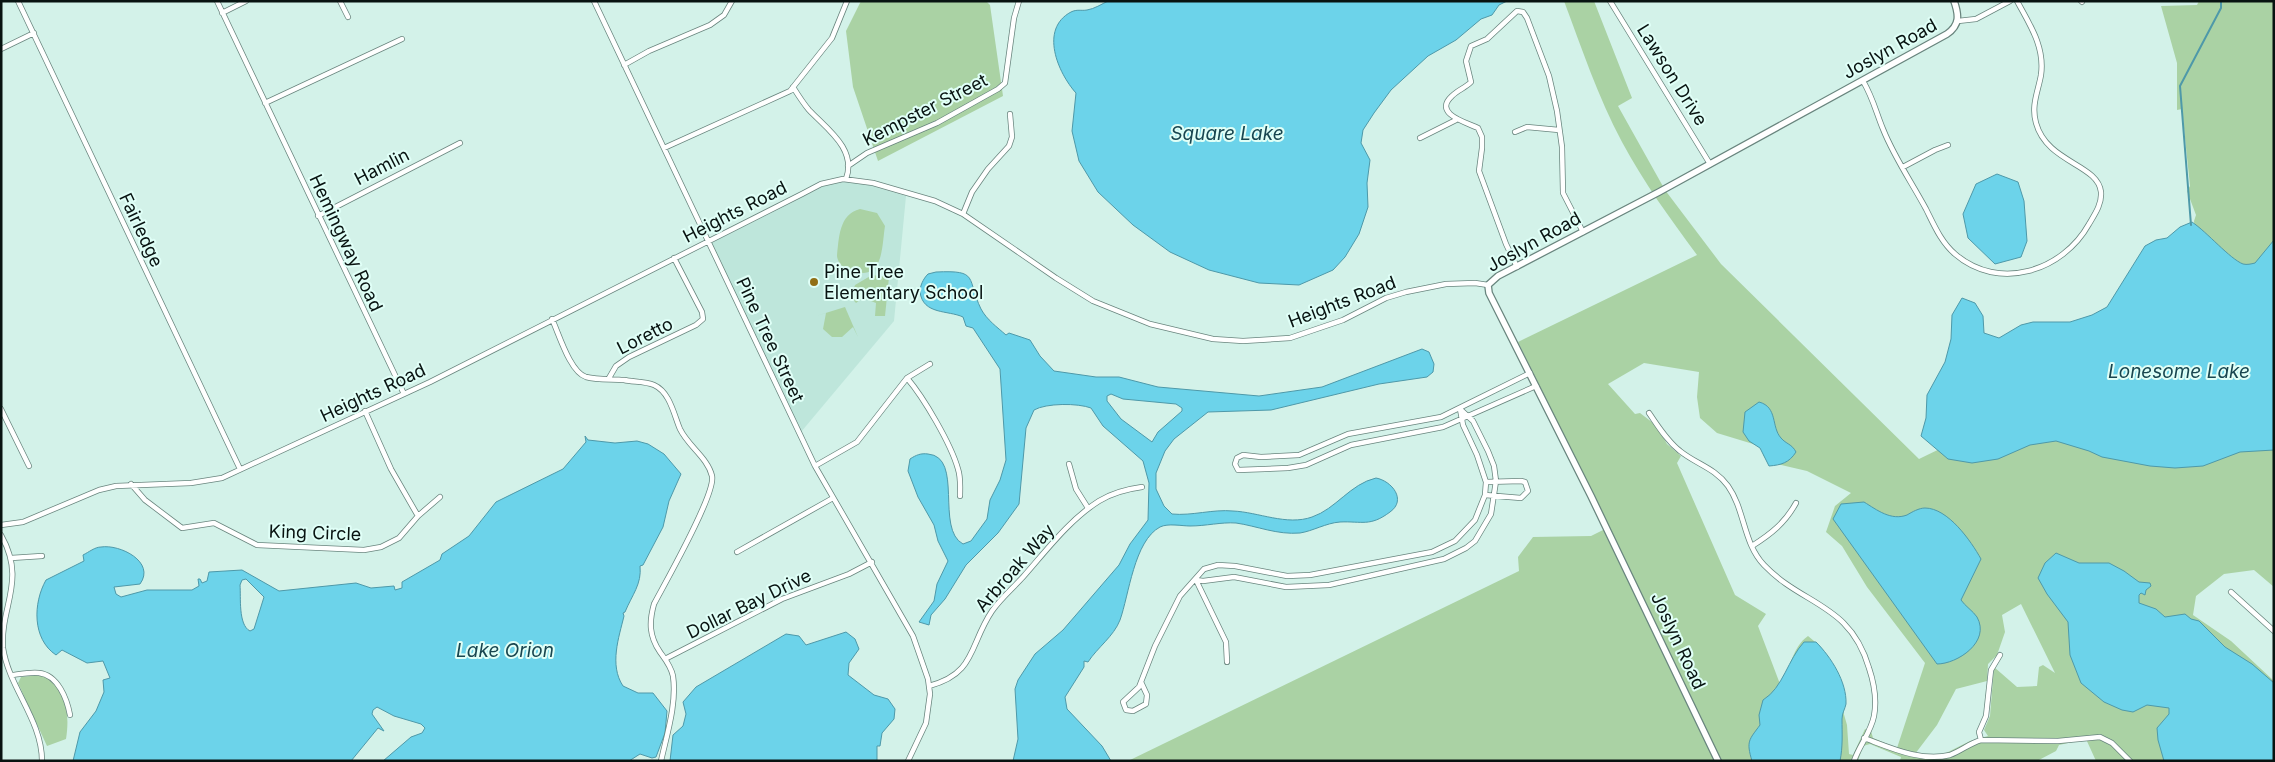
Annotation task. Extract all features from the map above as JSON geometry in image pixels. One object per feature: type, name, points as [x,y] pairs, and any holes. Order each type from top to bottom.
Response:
[{"type":"street","name":"Fairledge","points":[[18,1],[240,469]]},
{"type":"street","name":"Hemingway Road","points":[[217,1],[404,394]]},
{"type":"street","points":[[222,13],[246,1]]},
{"type":"street","points":[[340,1],[348,17]]},
{"type":"street","name":"Pine Tree Street","points":[[594,1],[815,466],[913,636],[929,686],[929,709],[926,723],[908,761]]},
{"type":"street","points":[[624,64],[649,51],[710,25],[724,15],[732,1]]},
{"type":"street","points":[[664,148],[793,88],[829,43],[847,3],[840,1]]},
{"type":"street","name":"Kempster Street","points":[[846,179],[848,166],[867,153],[937,122],[991,94],[1005,83],[1018,1]]},
{"type":"street","name":"Lawson Drive","points":[[1610,1],[1710,164]]},
{"type":"street","name":"Joslyn Road","points":[[1718,761],[1655,628],[1489,293],[1488,285],[1493,279],[1710,164],[1947,34],[1954,29],[1958,21],[1954,1]]},
{"type":"street","points":[[1958,21],[1976,18],[2010,1]]},
{"type":"street","points":[[1863,81],[1878,111],[1883,130],[1948,246],[1967,262],[1994,274],[2016,275],[2036,268],[2068,251],[2082,236],[2098,209],[2101,195],[2100,188],[2093,176],[2057,154],[2041,135],[2036,124],[2034,105],[2041,74],[2042,54],[2035,34],[2017,1]]},
{"type":"street","points":[[1517,267],[1506,244],[1479,171],[1482,137],[1478,128],[1456,120],[1447,106],[1452,95],[1471,82],[1466,61],[1471,46],[1487,39],[1517,11],[1523,12],[1549,76],[1560,130],[1563,193],[1583,232]]},
{"type":"street","points":[[1,49],[34,33]]},
{"type":"street","points":[[265,104],[402,38]]},
{"type":"street","points":[[793,88],[809,109],[844,147],[848,166]]},
{"type":"street","points":[[963,214],[977,184],[1009,146],[1012,137],[1010,114]]},
{"type":"street","points":[[1420,138],[1456,120]]},
{"type":"street","points":[[1515,132],[1527,127],[1560,130]]},
{"type":"street","name":"Hamlin","points":[[318,216],[460,143]]},
{"type":"street","points":[[1903,167],[1935,150],[1948,146]]},
{"type":"street","name":"Heights Road","points":[[1,524],[24,522],[99,490],[131,484],[190,483],[222,478],[404,394],[821,184],[846,179],[873,183],[935,201],[963,214],[1056,278],[1093,300],[1150,324],[1212,339],[1243,342],[1290,338],[1343,320],[1386,298],[1406,292],[1446,284],[1475,283],[1488,285]]},
{"type":"street","name":"Loretto","points":[[609,378],[616,366],[629,357],[703,319],[702,312],[674,258]]},
{"type":"street","points":[[552,319],[570,359],[581,375],[588,378],[609,378],[652,384],[662,390],[686,440],[704,462],[712,476],[712,482],[702,508],[654,604],[651,615],[652,639],[671,669],[673,686],[670,717],[662,761]]},
{"type":"street","points":[[815,466],[856,442],[907,378],[930,364]]},
{"type":"street","points":[[1530,373],[1460,409],[1432,419],[1348,434],[1299,455],[1260,457],[1243,455],[1236,458],[1235,464],[1238,470],[1288,468],[1306,465],[1346,446],[1443,427],[1468,418],[1536,386]]},
{"type":"street","points":[[907,378],[920,394],[955,461],[959,475],[960,496]]},
{"type":"street","points":[[1,409],[29,466]]},
{"type":"street","points":[[1196,580],[1203,581],[1234,577],[1286,587],[1310,587],[1329,585],[1456,555],[1475,541],[1490,514],[1495,497],[1496,481],[1494,466],[1488,451],[1472,421],[1460,409]]},
{"type":"street","points":[[1141,682],[1147,695],[1146,704],[1133,711],[1126,710],[1123,702],[1137,689],[1141,682],[1155,646],[1180,596],[1204,569],[1218,565],[1235,566],[1287,576],[1310,575],[1432,552],[1445,548],[1466,532],[1476,520],[1485,495],[1486,482],[1462,420],[1460,409]]},
{"type":"street","points":[[365,411],[391,469],[418,516]]},
{"type":"street","points":[[1649,413],[1670,443],[1686,456],[1716,473],[1727,485],[1742,513],[1752,546],[1762,563],[1774,575],[1836,616],[1855,635],[1866,657],[1876,698],[1874,716],[1854,761]]},
{"type":"street","points":[[1260,457],[1260,468]]},
{"type":"street","points":[[1069,464],[1076,489],[1088,508]]},
{"type":"street","points":[[1485,495],[1521,498],[1528,491],[1525,482],[1521,481],[1486,482]]},
{"type":"street","name":"King Circle","points":[[131,484],[145,500],[182,528],[214,523],[257,545],[273,547],[364,550],[381,547],[399,538],[418,516],[440,497]]},
{"type":"street","name":"Arbroak Way","points":[[929,686],[944,682],[963,669],[974,650],[984,626],[1001,600],[1088,508],[1110,495],[1142,487]]},
{"type":"street","points":[[737,552],[833,498]]},
{"type":"street","points":[[1752,546],[1777,529],[1788,518],[1796,503]]},
{"type":"street","points":[[1,536],[11,558],[12,585],[2,636],[3,650],[38,734],[42,761]]},
{"type":"street","points":[[11,558],[42,556]]},
{"type":"street","name":"Dollar Bay Drive","points":[[665,659],[782,598],[849,574],[872,562]]},
{"type":"street","points":[[1196,580],[1226,642],[1227,662]]},
{"type":"street","points":[[2231,592],[2274,631]]},
{"type":"street","points":[[1981,740],[1979,732],[1986,716],[1991,670],[2000,655]]},
{"type":"street","points":[[12,675],[40,673],[54,679],[68,705],[70,715]]},
{"type":"street","points":[[1864,738],[1912,756],[1938,758],[1952,754],[1970,743],[1981,740],[2058,741],[2100,737],[2112,743],[2130,761]]},
{"type":"shaded area","name":"Pine Tree Elementary School","points":[[841,181],[855,181],[906,196],[894,321],[801,432],[711,242],[828,184]]},
{"type":"green space","points":[[861,1],[986,1],[990,5],[1003,96],[878,161],[853,87],[846,31]]},
{"type":"green space","points":[[1564,1],[1594,1],[1632,98],[1618,106],[1665,190],[1721,264],[1919,459],[1952,443],[2171,282],[2196,243],[2194,221],[2196,215],[2187,191],[2190,186],[2182,109],[2177,110],[2177,63],[2161,6],[2197,5],[2199,1],[2274,1],[2274,587],[2254,570],[2224,574],[2196,596],[2193,615],[2231,641],[2274,681],[2274,761],[2096,761],[2086,739],[2059,745],[2056,751],[2037,761],[1900,761],[1901,757],[1870,744],[1863,746],[1858,761],[1128,761],[1519,571],[1518,557],[1533,537],[1591,536],[1609,527],[1518,342],[1697,255],[1648,186],[1613,125]],"holes":[[[1644,363],[1699,372],[1697,397],[1700,418],[1717,433],[1763,447],[1763,455],[1768,462],[1807,471],[1851,493],[1835,506],[1826,532],[1842,546],[1867,587],[1925,663],[1897,748],[1873,738],[1871,731],[1865,729],[1853,755],[1849,754],[1847,725],[1839,697],[1820,646],[1808,636],[1798,646],[1780,684],[1758,626],[1766,614],[1735,595],[1677,463],[1681,456],[1667,444],[1657,426],[1640,413],[1635,414],[1608,384]],[[2021,604],[2055,673],[2043,665],[2039,667],[2037,686],[2017,687],[1994,667],[1990,716],[1984,730],[1988,736],[1970,741],[1940,756],[1915,754],[1937,725],[1956,689],[1987,681],[1988,664],[1997,655],[2005,632],[2002,615]]]},
{"type":"green space","points":[[860,209],[877,213],[885,226],[882,251],[877,265],[873,270],[861,273],[843,267],[837,256],[841,228],[844,221],[853,212]]},
{"type":"green space","points":[[872,275],[889,277],[885,316],[875,316],[876,303],[861,299],[856,303],[849,295],[855,285]]},
{"type":"green space","points":[[845,307],[858,337],[853,327],[842,337],[832,337],[823,329],[826,313],[816,316]]},
{"type":"green space","points":[[39,675],[48,678],[56,684],[67,710],[66,739],[47,746],[18,683],[21,677]]},
{"type":"water","name":"Square Lake","points":[[1108,1],[1507,1],[1499,5],[1492,15],[1481,19],[1456,40],[1428,56],[1391,90],[1374,113],[1363,130],[1361,143],[1370,160],[1367,183],[1368,207],[1359,234],[1345,257],[1333,270],[1299,285],[1259,283],[1209,270],[1170,252],[1133,225],[1098,192],[1079,161],[1072,131],[1076,93],[1058,63],[1054,40],[1056,29],[1061,20],[1071,12],[1090,9]]},
{"type":"water","points":[[1997,174],[2018,182],[2024,201],[2027,241],[2021,257],[1995,264],[1968,238],[1963,214],[1976,184]]},
{"type":"water","name":"Lonesome Lake","points":[[2192,222],[2232,257],[2243,264],[2255,263],[2274,240],[2274,450],[2240,452],[2203,466],[2175,468],[2150,466],[2102,457],[2056,441],[2030,445],[1998,459],[1972,463],[1948,459],[1921,436],[1926,418],[1927,395],[1945,362],[1951,339],[1952,315],[1962,298],[1975,303],[1983,316],[1984,333],[1999,338],[2021,325],[2033,322],[2070,322],[2092,315],[2107,307],[2145,246],[2156,240],[2167,238],[2180,227]]},
{"type":"water","points":[[950,272],[966,275],[972,283],[983,313],[989,320],[1006,335],[1009,333],[1030,340],[1040,356],[1054,371],[1096,377],[1119,377],[1158,387],[1259,396],[1322,387],[1422,349],[1429,352],[1434,364],[1433,372],[1427,377],[1379,384],[1271,410],[1208,412],[1174,439],[1165,451],[1156,473],[1156,489],[1164,506],[1172,514],[1225,511],[1283,519],[1302,519],[1321,513],[1358,486],[1376,478],[1392,487],[1397,497],[1395,507],[1377,520],[1340,522],[1300,533],[1275,532],[1236,523],[1160,527],[1151,534],[1138,556],[1117,626],[1088,662],[1084,661],[1084,667],[1065,697],[1067,709],[1102,746],[1111,761],[1013,761],[1018,739],[1015,689],[1018,680],[1035,654],[1063,630],[1119,565],[1130,544],[1148,520],[1149,483],[1143,461],[1103,426],[1091,408],[1062,404],[1034,410],[1026,428],[1019,504],[998,533],[966,565],[945,599],[931,615],[929,625],[919,622],[934,601],[937,584],[948,561],[938,541],[934,525],[918,497],[908,471],[910,459],[928,454],[939,458],[945,467],[948,480],[951,524],[955,536],[963,544],[971,541],[987,519],[990,500],[1000,480],[1006,460],[1000,369],[973,328],[966,326],[963,317],[926,305],[920,290],[923,280],[928,274]],"holes":[[[1111,394],[1123,399],[1176,404],[1182,408],[1182,411],[1158,432],[1152,442],[1121,419],[1107,401],[1107,396]]]},
{"type":"water","points":[[1759,402],[1769,408],[1778,434],[1796,452],[1791,459],[1784,463],[1769,466],[1760,448],[1749,441],[1743,432],[1745,412]]},
{"type":"water","name":"Lake Orion","points":[[585,436],[588,440],[615,443],[637,441],[648,444],[664,454],[681,474],[669,501],[663,527],[643,565],[640,566],[638,584],[623,613],[624,616],[616,651],[617,669],[623,686],[638,693],[653,693],[667,711],[665,733],[656,757],[652,758],[640,754],[629,761],[383,761],[411,737],[422,733],[425,728],[421,724],[394,716],[377,707],[373,710],[372,714],[384,731],[378,728],[351,761],[73,761],[80,732],[96,711],[104,692],[103,680],[110,678],[103,661],[87,663],[62,650],[56,655],[48,648],[42,640],[39,630],[37,610],[46,580],[84,561],[83,555],[96,548],[109,547],[126,552],[140,562],[144,576],[140,584],[114,587],[116,594],[121,597],[147,590],[192,590],[199,586],[198,579],[202,583],[207,581],[209,572],[242,570],[279,591],[356,583],[371,588],[394,586],[395,590],[402,588],[402,582],[440,560],[442,554],[469,536],[496,502],[563,469],[586,442]],"holes":[[[246,579],[264,597],[254,629],[250,631],[246,628],[242,617],[240,603],[240,585],[242,580]]]},
{"type":"water","points":[[1864,502],[1884,514],[1895,517],[1907,515],[1923,508],[1934,509],[1950,519],[1958,527],[1977,552],[1981,559],[1961,600],[1977,617],[1980,626],[1979,635],[1976,643],[1962,656],[1937,664],[1833,519],[1841,504]]},
{"type":"water","points":[[2056,553],[2079,563],[2109,563],[2139,582],[2150,583],[2151,586],[2146,590],[2145,595],[2141,593],[2139,595],[2139,603],[2156,609],[2165,617],[2185,614],[2191,619],[2199,621],[2225,647],[2252,664],[2274,683],[2274,761],[2164,761],[2158,740],[2157,728],[2169,714],[2169,708],[2147,705],[2133,712],[2122,710],[2104,702],[2081,683],[2070,655],[2068,622],[2047,594],[2038,578],[2045,563]]},
{"type":"water","points":[[846,632],[855,639],[859,649],[849,663],[848,675],[874,695],[888,699],[895,709],[894,719],[882,733],[880,746],[877,746],[877,761],[670,761],[673,735],[683,726],[686,714],[683,702],[696,687],[786,634],[799,636],[806,645]]},
{"type":"water","points":[[1804,642],[1816,642],[1822,648],[1837,670],[1844,687],[1846,704],[1842,717],[1840,761],[1752,761],[1749,745],[1753,734],[1760,725],[1759,715],[1763,700],[1770,695],[1781,681],[1798,649]]},
{"type":"waterway","points":[[2191,225],[2180,86],[2221,8],[2221,1]]},
{"type":"place","name":"Pine Tree Elementary School","points":[[814,282]]}]
